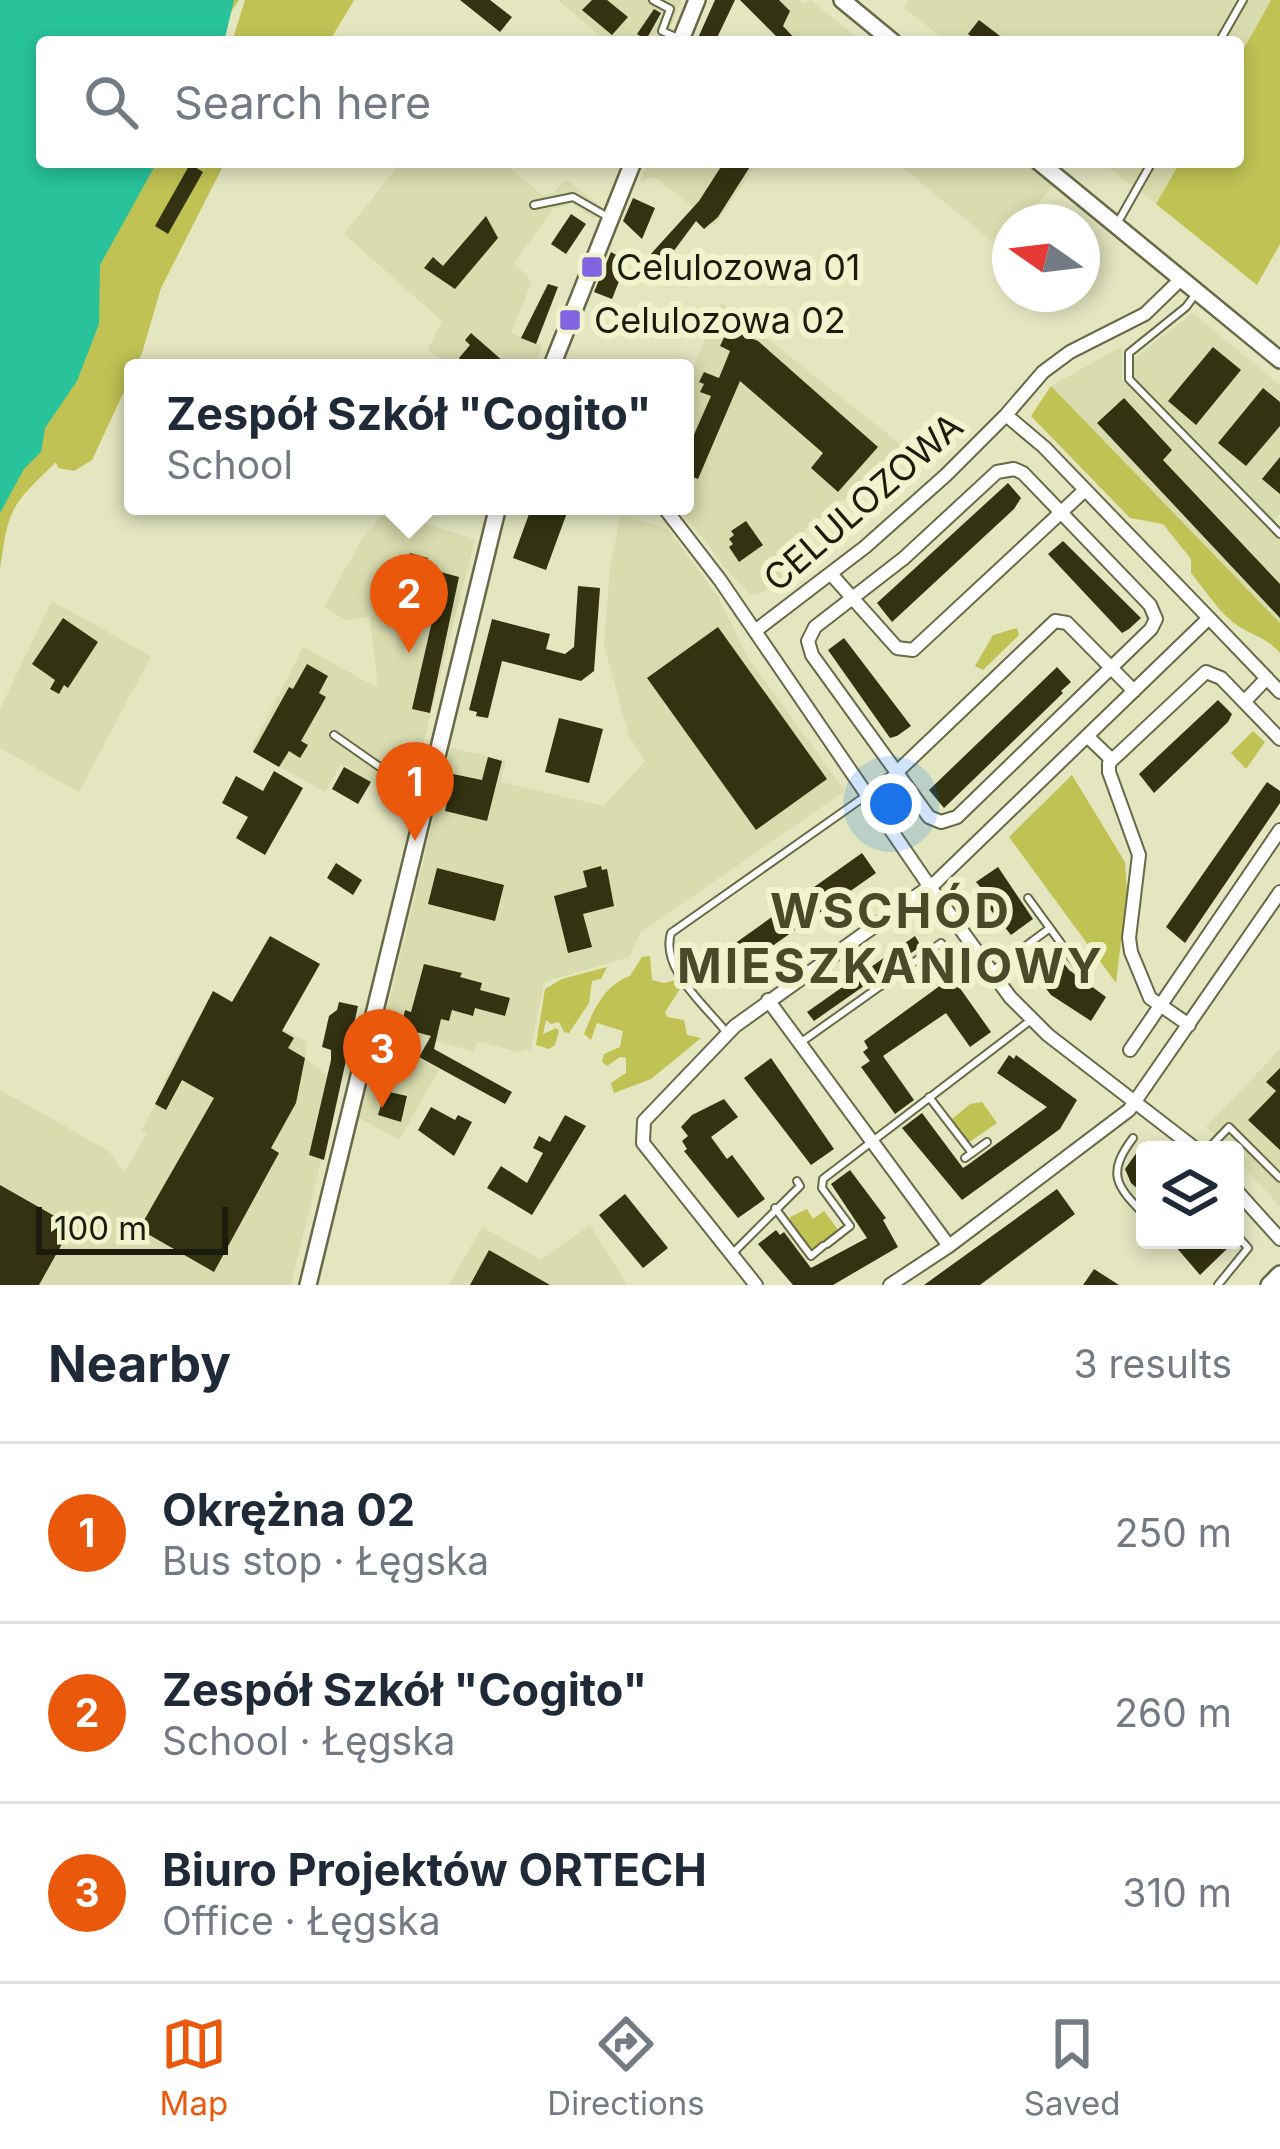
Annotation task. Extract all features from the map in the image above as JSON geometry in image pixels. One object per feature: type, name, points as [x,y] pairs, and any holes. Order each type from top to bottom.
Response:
[{"type":"street","points":[[683,36],[697,0]]},
{"type":"street","points":[[842,0],[886,36]]},
{"type":"street","points":[[555,359],[631,168]]},
{"type":"street","points":[[1046,168],[1280,360]]},
{"type":"street","name":"CELULOZOWA","points":[[755,632],[946,475],[1042,371],[1145,314],[1181,279]]},
{"type":"street","points":[[1006,415],[1280,692]]},
{"type":"street","points":[[1002,470],[1023,473],[1155,614],[1151,629],[1112,667],[953,820],[941,822],[929,817],[808,646],[812,630],[852,598],[1002,470]]},
{"type":"street","points":[[831,574],[897,648],[913,650],[1085,490]]},
{"type":"street","points":[[308,1285],[497,515]]},
{"type":"street","name":"CELULOZOWA","points":[[670,515],[991,972],[1031,1020],[1186,1141]]},
{"type":"street","points":[[756,1285],[641,1136],[644,1121],[727,1033],[930,887],[1209,618]]},
{"type":"street","points":[[867,796],[897,773],[1055,621],[1067,623],[1134,691]]},
{"type":"street","points":[[1189,1025],[1148,995],[1130,947],[1139,855],[1109,772],[1111,759],[1202,674],[1217,675],[1280,739]]},
{"type":"street","points":[[1244,701],[1267,678]]},
{"type":"street","points":[[1087,736],[1111,759]]},
{"type":"street","points":[[1130,1050],[1280,830]]},
{"type":"street","points":[[890,1285],[1114,1124],[1136,1102],[1280,892]]},
{"type":"street","points":[[769,1000],[949,1246]]},
{"type":"street","points":[[1244,1200],[1280,1239]]},
{"type":"street","points":[[1269,1285],[1280,1274]]},
{"type":"lane","points":[[653,0],[670,9],[662,31],[672,36]]},
{"type":"lane","points":[[1222,36],[1243,0]]},
{"type":"lane","points":[[1116,226],[1149,168]]},
{"type":"lane","points":[[534,205],[573,197],[611,218]]},
{"type":"lane","points":[[1197,292],[1186,307],[1129,353],[1129,379],[1280,533]]},
{"type":"lane","points":[[334,735],[407,786],[428,791]]},
{"type":"lane","points":[[727,1033],[672,964],[667,948],[671,933],[867,796]]},
{"type":"lane","points":[[1028,898],[1079,968]]},
{"type":"lane","points":[[991,972],[1050,928]]},
{"type":"lane","points":[[800,1043],[941,943]]},
{"type":"lane","points":[[775,1208],[811,1256],[850,1226],[822,1188],[823,1179],[1031,1020]]},
{"type":"lane","points":[[929,1097],[968,1156],[987,1142]]},
{"type":"lane","points":[[1216,1141],[1229,1127],[1243,1141]]},
{"type":"lane","points":[[1133,1138],[1118,1158],[1116,1174],[1119,1186],[1136,1205]]},
{"type":"lane","points":[[1244,1142],[1280,1178]]},
{"type":"lane","points":[[732,1254],[800,1186],[796,1181]]},
{"type":"lane","points":[[1218,1285],[1248,1248],[1244,1243]]},
{"type":"shaded area","points":[[0,0],[239,0],[215,36],[36,36],[36,168],[222,168],[161,288],[139,359],[124,359],[124,392],[92,460],[74,471],[58,468],[56,462],[20,499],[6,532],[0,570]]},
{"type":"shaded area","points":[[0,0],[234,0],[225,36],[36,36],[36,168],[154,168],[100,265],[99,324],[77,381],[45,428],[41,452],[24,469],[0,513]]},
{"type":"shaded area","points":[[245,0],[354,0],[333,36],[234,36]]},
{"type":"shaded area","points":[[558,0],[682,0],[667,36],[600,36]]},
{"type":"shaded area","points":[[740,0],[797,0],[803,4],[811,0],[855,36],[774,36]]},
{"type":"shaded area","points":[[908,0],[1271,0],[1244,48],[1244,36],[940,36],[904,8]]},
{"type":"shaded area","points":[[1271,0],[1280,0],[1280,244],[1257,285],[1156,204],[1177,168],[1244,168],[1244,48]]},
{"type":"shaded area","points":[[396,168],[510,168],[542,195],[554,192],[565,179],[601,206],[595,219],[572,204],[553,209],[514,263],[532,282],[511,333],[542,346],[538,359],[440,359],[428,349],[442,321],[344,234]]},
{"type":"shaded area","points":[[645,168],[754,168],[715,225],[655,177],[640,181]]},
{"type":"shaded area","points":[[903,168],[1042,168],[1058,181],[1038,204],[992,204],[992,241]]},
{"type":"shaded area","points":[[1110,168],[1177,168],[1156,204]]},
{"type":"shaded area","points":[[721,302],[909,451],[806,529],[809,567],[757,595],[750,594],[726,569],[685,515],[694,515],[694,366]]},
{"type":"shaded area","points":[[1193,313],[1280,385],[1280,514],[1274,521],[1134,376],[1134,358]]},
{"type":"shaded area","points":[[1122,346],[1122,380],[1280,540],[1280,623],[1051,386]]},
{"type":"shaded area","points":[[1051,386],[1280,623],[1280,653],[1219,608],[1191,573],[1191,559],[1163,524],[1130,518],[1031,416]]},
{"type":"shaded area","points":[[383,515],[399,515],[475,539],[408,803],[341,764],[325,792],[251,750],[303,647],[378,688],[370,617],[346,620],[324,607],[362,539]]},
{"type":"shaded area","points":[[621,516],[667,528],[719,598],[746,655],[845,791],[640,933],[629,957],[544,982],[531,1049],[518,1052],[477,1041],[473,1051],[383,1027],[451,748],[506,760],[501,782],[604,806],[645,761],[629,736],[604,646],[610,566]]},
{"type":"shaded area","points":[[52,601],[151,656],[79,792],[0,748],[0,709]]},
{"type":"shaded area","points":[[1017,628],[1019,635],[983,670],[975,666],[993,635]]},
{"type":"shaded area","points":[[1253,731],[1265,742],[1246,769],[1231,753]]},
{"type":"shaded area","points":[[1072,775],[1125,862],[1127,891],[1116,983],[1009,837]]},
{"type":"shaded area","points":[[650,956],[652,980],[676,980],[680,989],[665,1012],[667,1017],[684,1020],[687,1035],[701,1038],[651,1079],[614,1093],[611,1083],[626,1073],[626,1058],[607,1066],[602,1062],[604,1054],[620,1047],[623,1031],[597,1023],[591,1040],[584,1034],[606,992],[630,976],[642,957]]},
{"type":"shaded area","points":[[607,967],[601,979],[592,981],[589,1003],[569,1033],[559,1022],[546,1020],[543,1034],[559,1031],[555,1045],[549,1049],[536,1045],[545,989],[562,979]]},
{"type":"shaded area","points":[[213,991],[307,1042],[305,1058],[327,1075],[341,1078],[291,1285],[0,1285],[0,1090],[109,1151],[124,1173],[147,1134],[141,1130],[168,1083],[164,1080]]},
{"type":"shaded area","points":[[380,1035],[439,1070],[399,1140],[359,1118]]},
{"type":"shaded area","points":[[1280,1049],[1280,1207],[1244,1166],[1244,1141],[1224,1141],[1206,1127]]},
{"type":"shaded area","points":[[982,1102],[997,1123],[968,1143],[951,1120],[970,1104]]},
{"type":"shaded area","points":[[807,1209],[813,1219],[824,1211],[839,1231],[811,1252],[790,1224],[790,1217]]},
{"type":"shaded area","points":[[590,1225],[627,1285],[449,1285],[482,1227],[541,1260]]},
{"type":"building","points":[[460,0],[490,0],[512,17],[500,32]]},
{"type":"building","points":[[592,0],[607,0],[628,17],[612,35],[582,10]]},
{"type":"building","points":[[715,0],[735,0],[718,36],[699,36]]},
{"type":"building","points":[[740,0],[779,0],[790,11],[783,26],[792,36],[776,36]]},
{"type":"building","points":[[654,9],[661,13],[648,36],[637,34]]},
{"type":"building","points":[[979,20],[1000,36],[970,36]]},
{"type":"building","points":[[188,168],[203,172],[168,234],[155,226]]},
{"type":"building","points":[[720,168],[749,168],[718,217],[704,229],[696,221],[653,279],[639,267],[699,201]]},
{"type":"building","points":[[633,198],[655,208],[642,239],[623,221]]},
{"type":"building","points":[[571,214],[586,224],[566,254],[551,244]]},
{"type":"building","points":[[486,216],[498,238],[455,289],[424,268],[433,257],[443,266]]},
{"type":"building","points":[[611,252],[627,261],[612,299],[594,292]]},
{"type":"building","points":[[548,284],[558,287],[536,344],[521,338]]},
{"type":"building","points":[[728,329],[758,341],[878,447],[838,492],[811,468],[823,453],[740,381],[698,479],[694,477],[694,435],[711,396],[700,392],[704,384],[699,382],[704,372],[719,378],[730,351],[720,346]]},
{"type":"building","points":[[471,333],[501,359],[460,359],[470,345],[465,340]]},
{"type":"building","points":[[1213,347],[1241,370],[1196,425],[1168,401]]},
{"type":"building","points":[[1263,388],[1280,402],[1280,426],[1246,466],[1218,443]]},
{"type":"building","points":[[1124,398],[1172,450],[1163,460],[1280,584],[1280,618],[1097,423]]},
{"type":"building","points":[[1280,457],[1280,494],[1262,479]]},
{"type":"building","points":[[1008,483],[1021,498],[1014,509],[892,622],[877,603]]},
{"type":"building","points":[[529,515],[566,515],[546,570],[513,558]]},
{"type":"building","points":[[746,521],[763,545],[739,562],[729,539],[734,535],[731,531]]},
{"type":"building","points":[[1063,541],[1141,618],[1129,629],[1122,633],[1048,554]]},
{"type":"building","points":[[410,553],[428,558],[426,568],[459,577],[430,713],[412,709],[438,595],[396,584],[402,561],[407,563]]},
{"type":"building","points":[[578,586],[600,588],[594,671],[581,681],[502,661],[488,718],[476,716],[477,712],[469,710],[492,619],[550,634],[546,649],[565,654],[574,647]]},
{"type":"building","points":[[63,618],[98,642],[68,688],[64,685],[59,694],[50,689],[55,680],[32,664]]},
{"type":"building","points":[[718,627],[827,779],[756,830],[647,678]]},
{"type":"building","points":[[844,638],[911,726],[897,736],[890,738],[828,650]]},
{"type":"building","points":[[307,664],[328,676],[319,693],[326,697],[301,741],[308,745],[300,758],[289,751],[279,767],[253,752]]},
{"type":"building","points":[[1057,667],[1071,682],[1063,693],[944,808],[929,790]]},
{"type":"building","points":[[1218,700],[1232,714],[1228,722],[1154,793],[1139,774]]},
{"type":"building","points":[[559,718],[603,729],[589,783],[545,772]]},
{"type":"building","points":[[488,757],[502,761],[487,821],[445,811],[453,774],[482,780]]},
{"type":"building","points":[[344,767],[371,782],[358,804],[332,789]]},
{"type":"building","points":[[274,771],[303,788],[265,855],[236,838],[248,817],[222,803],[236,776],[263,791]]},
{"type":"building","points":[[1267,782],[1280,791],[1280,803],[1185,943],[1166,927]]},
{"type":"building","points":[[862,853],[876,873],[717,985],[703,966]]},
{"type":"building","points":[[336,863],[362,880],[353,895],[327,878]]},
{"type":"building","points":[[998,867],[1033,919],[1011,935],[976,892],[981,888],[976,882]]},
{"type":"building","points":[[437,868],[504,885],[495,921],[428,904]]},
{"type":"building","points":[[607,869],[614,906],[583,914],[592,947],[568,953],[554,896],[587,887],[583,871]]},
{"type":"building","points":[[270,936],[320,964],[282,1031],[294,1038],[288,1048],[305,1058],[296,1103],[271,1148],[279,1153],[214,1272],[139,1229],[214,1098],[182,1080],[166,1110],[155,1104],[213,991],[232,1002]]},
{"type":"building","points":[[915,936],[921,946],[814,1021],[807,1012]]},
{"type":"building","points":[[1051,947],[1069,970],[1106,997],[1091,1021],[1051,995],[1037,977],[1031,962]]},
{"type":"building","points":[[424,964],[462,973],[460,977],[482,983],[480,990],[510,998],[505,1016],[475,1008],[473,1016],[452,1010],[449,1021],[441,1019],[434,1049],[512,1092],[505,1104],[419,1057],[431,1036],[401,1028],[405,1010],[411,1012]]},
{"type":"building","points":[[952,977],[991,1032],[970,1047],[946,1013],[883,1056],[914,1100],[895,1114],[861,1067],[870,1061],[863,1052],[868,1048],[864,1041]]},
{"type":"building","points":[[339,1002],[358,1006],[324,1160],[309,1155],[331,1060],[331,1050],[322,1047],[329,1016]]},
{"type":"building","points":[[1009,1055],[1014,1059],[1016,1055],[1077,1100],[1060,1129],[962,1200],[902,1128],[922,1113],[963,1168],[969,1164],[1047,1107],[997,1073]]},
{"type":"building","points":[[771,1058],[834,1149],[811,1165],[744,1078]]},
{"type":"building","points":[[1280,1068],[1280,1150],[1248,1120],[1276,1091],[1266,1082]]},
{"type":"building","points":[[385,1091],[407,1096],[401,1122],[378,1115]]},
{"type":"building","points":[[724,1099],[738,1117],[711,1137],[727,1159],[732,1155],[765,1199],[738,1218],[684,1151],[682,1141],[688,1136],[681,1127],[692,1115]]},
{"type":"building","points":[[431,1107],[455,1120],[458,1115],[472,1122],[454,1156],[418,1130]]},
{"type":"building","points":[[565,1115],[586,1126],[532,1215],[487,1188],[501,1166],[527,1183],[543,1153],[533,1148],[539,1136],[550,1142]]},
{"type":"building","points":[[1136,1154],[1136,1187],[1131,1183],[1125,1169]]},
{"type":"building","points":[[850,1170],[886,1218],[898,1247],[833,1285],[793,1285],[758,1244],[776,1230],[780,1235],[784,1232],[811,1268],[867,1238],[831,1184]]},
{"type":"building","points":[[0,1185],[72,1226],[39,1285],[0,1285]]},
{"type":"building","points":[[1057,1189],[1075,1214],[980,1285],[924,1285]]},
{"type":"building","points":[[625,1194],[668,1248],[643,1268],[599,1215]]},
{"type":"building","points":[[1178,1249],[1227,1249],[1200,1275]]},
{"type":"building","points":[[489,1250],[550,1285],[470,1285]]},
{"type":"building","points":[[1094,1269],[1119,1285],[1083,1285]]},
{"type":"place","name":"Celulozowa 01","points":[[592,267]]},
{"type":"place","name":"Celulozowa 02","points":[[570,320]]},
{"type":"place","name":"Zespół Szkół \"Cogito\"","points":[[409,653]]},
{"type":"place","name":"Okrężna 02","points":[[415,841]]},
{"type":"place","name":"Biuro Projektów ORTECH","points":[[382,1108]]},
{"type":"district","name":"WSCHÓD MIESZKANIOWY","points":[[891,938]]}]
